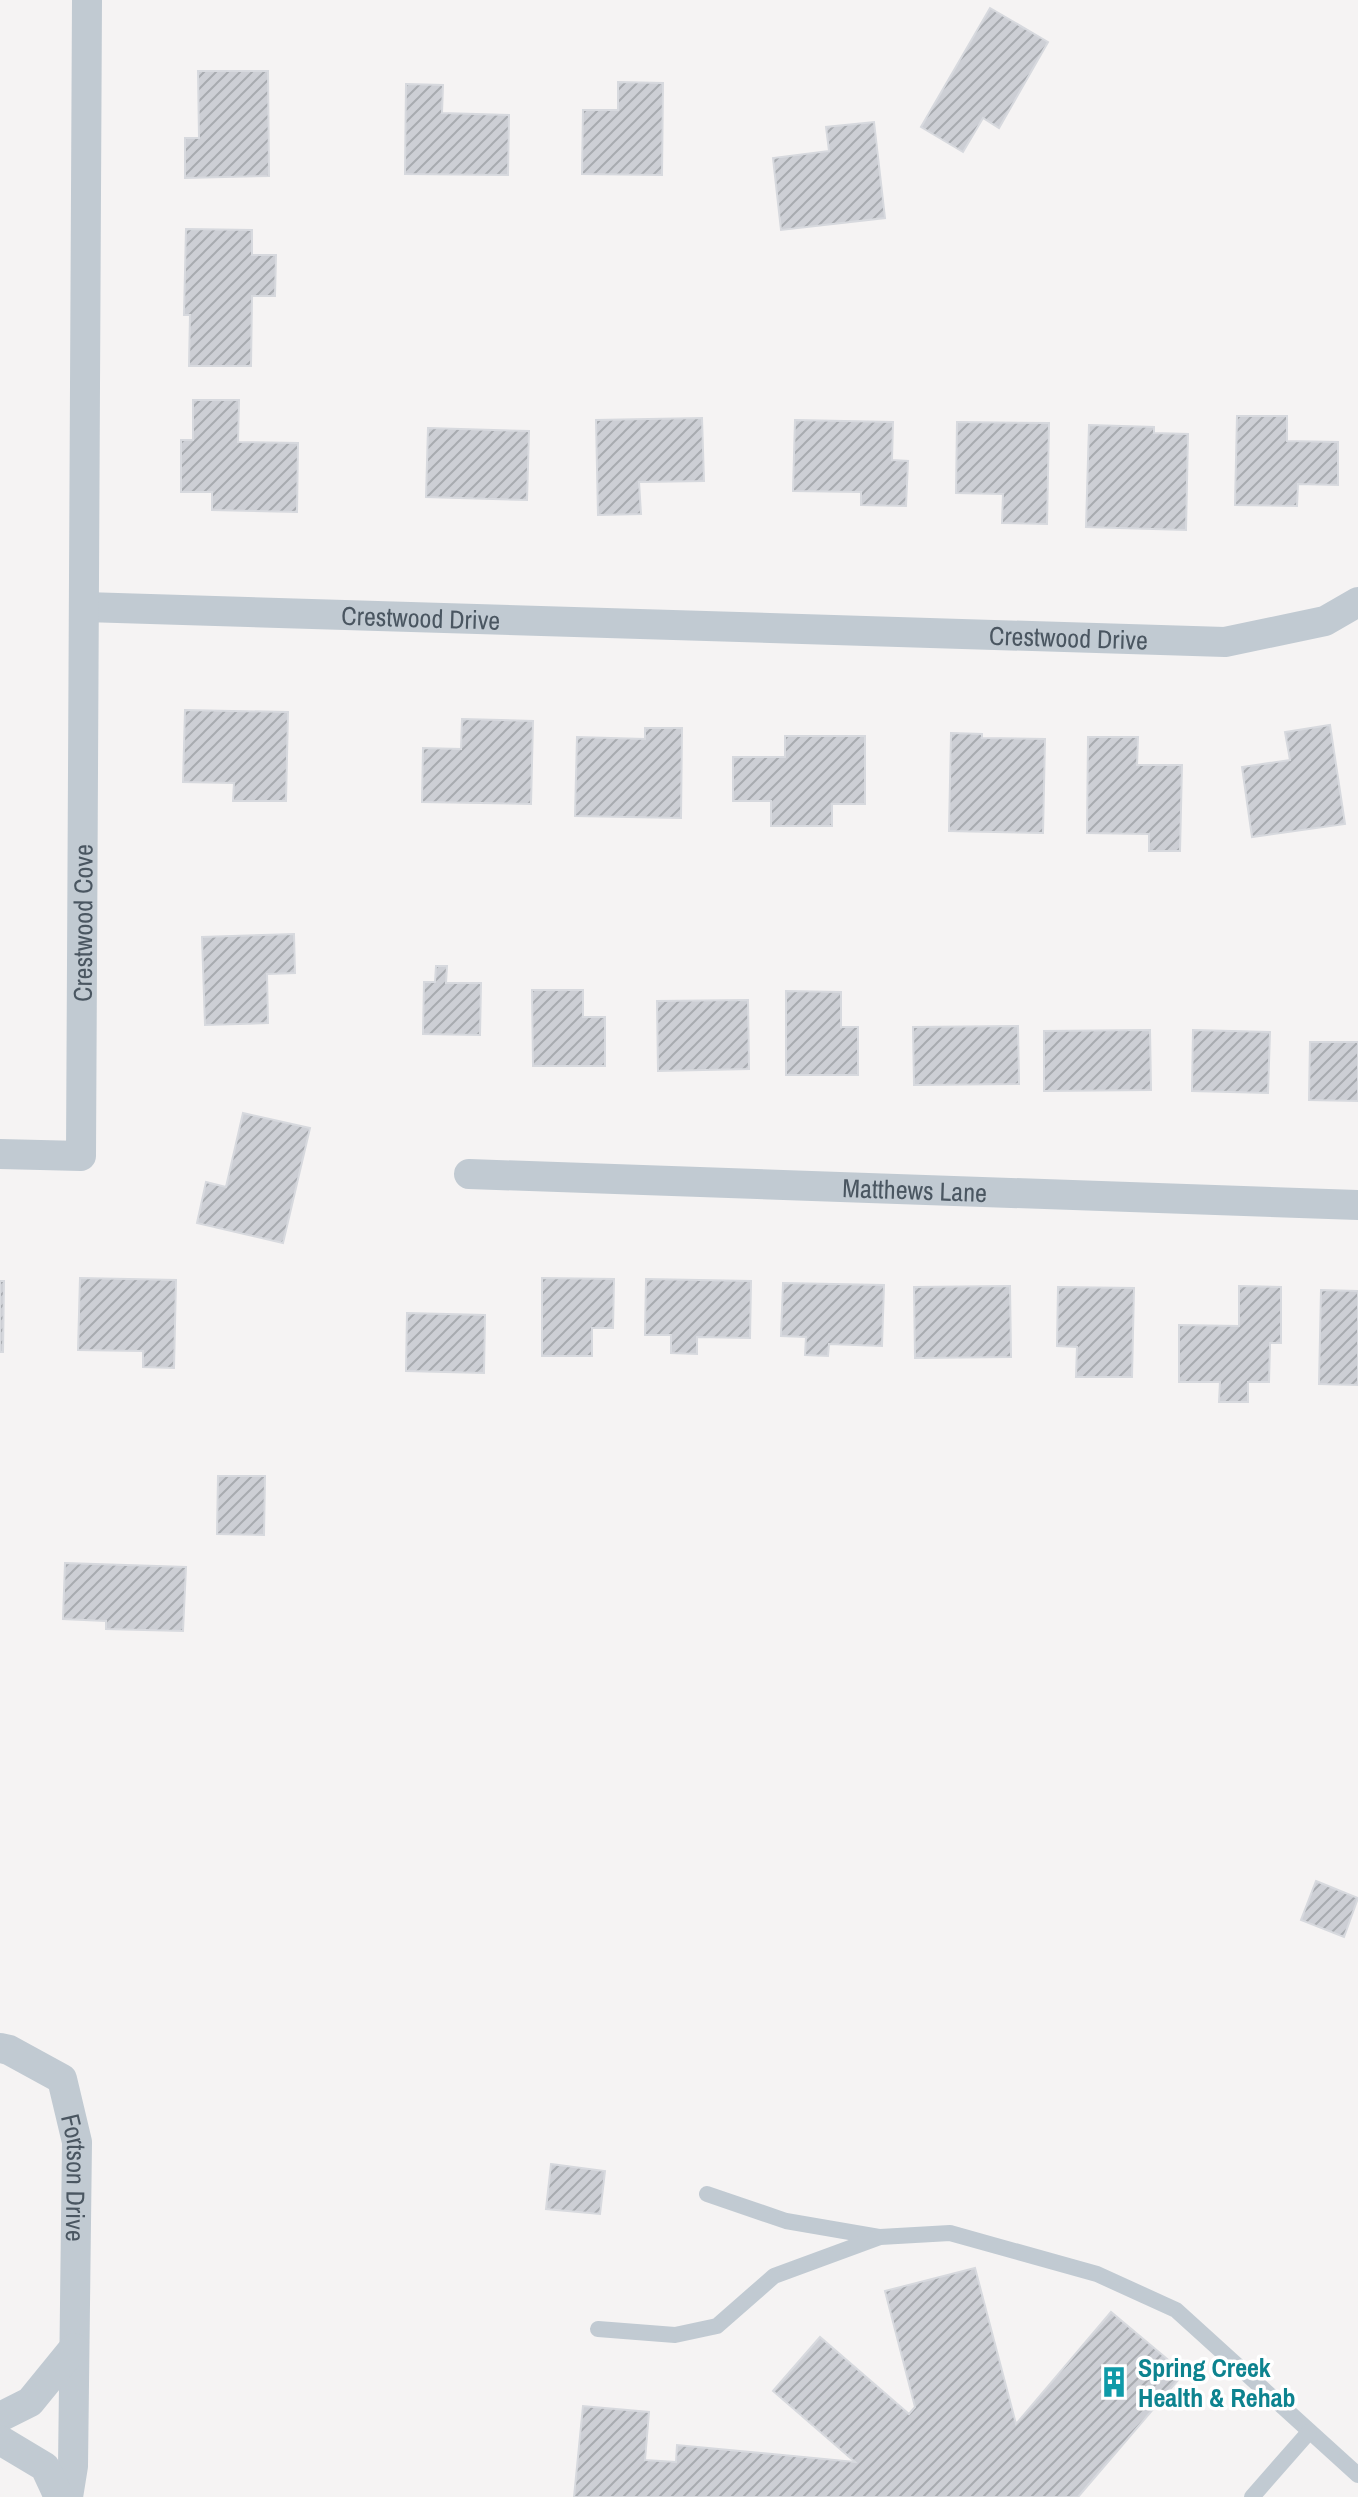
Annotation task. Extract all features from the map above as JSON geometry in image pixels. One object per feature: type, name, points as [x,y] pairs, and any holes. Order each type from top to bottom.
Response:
[{"type":"street","points":[[85,607],[87,0]]},
{"type":"street","name":"Crestwood Drive","points":[[85,607],[1225,642],[1325,621],[1358,602]]},
{"type":"street","name":"Crestwood Cove","points":[[0,1154],[81,1156],[85,607]]},
{"type":"street","name":"Matthews Lane","points":[[469,1174],[1358,1205]]},
{"type":"street","name":"Fortson Drive","points":[[0,2048],[62,2079],[77,2142],[73,2466],[68,2497]]},
{"type":"street","points":[[0,2417],[30,2402],[74,2348]]},
{"type":"street","points":[[0,2440],[45,2467],[59,2497]]},
{"type":"lane","points":[[707,2194],[786,2221],[880,2237],[950,2233],[1097,2274],[1176,2310],[1358,2475]]},
{"type":"lane","points":[[598,2329],[675,2335],[717,2326],[774,2276],[880,2237]]},
{"type":"lane","points":[[1252,2497],[1309,2432]]},
{"type":"building","points":[[990,8],[1048,42],[999,128],[983,118],[963,152],[921,127]]},
{"type":"building","points":[[198,71],[268,71],[269,176],[185,178],[185,138],[199,138]]},
{"type":"building","points":[[618,82],[663,83],[662,175],[582,174],[583,110],[618,110]]},
{"type":"building","points":[[406,84],[443,85],[442,113],[509,115],[508,175],[405,174]]},
{"type":"building","points":[[874,122],[885,218],[781,230],[773,158],[829,151],[826,127]]},
{"type":"building","points":[[186,229],[252,230],[252,255],[276,255],[275,296],[252,296],[251,366],[189,366],[190,315],[184,315]]},
{"type":"building","points":[[193,400],[239,400],[238,442],[298,443],[297,512],[212,510],[212,492],[181,492],[181,440],[193,440]]},
{"type":"building","points":[[1237,416],[1287,416],[1287,441],[1338,442],[1338,485],[1298,484],[1297,506],[1235,505]]},
{"type":"building","points":[[702,418],[704,481],[639,482],[641,514],[598,515],[596,420]]},
{"type":"building","points":[[795,420],[893,422],[892,460],[908,461],[906,506],[861,505],[861,492],[793,491]]},
{"type":"building","points":[[957,422],[1049,423],[1047,524],[1002,523],[1003,494],[956,493]]},
{"type":"building","points":[[1089,425],[1154,427],[1154,433],[1188,434],[1186,530],[1086,527]]},
{"type":"building","points":[[428,428],[529,431],[527,500],[426,497]]},
{"type":"building","points":[[185,710],[288,712],[286,801],[233,801],[234,783],[183,782]]},
{"type":"building","points":[[462,719],[533,721],[531,804],[422,802],[423,748],[461,749]]},
{"type":"building","points":[[1330,725],[1345,824],[1252,837],[1242,767],[1290,760],[1285,732]]},
{"type":"building","points":[[645,728],[682,728],[681,818],[575,816],[577,737],[645,739]]},
{"type":"building","points":[[951,733],[982,734],[982,738],[1045,739],[1043,833],[949,831]]},
{"type":"building","points":[[785,736],[865,736],[865,804],[832,804],[832,826],[771,826],[771,801],[733,801],[733,757],[785,757]]},
{"type":"building","points":[[1088,737],[1138,737],[1137,765],[1182,765],[1180,851],[1149,851],[1149,834],[1087,833]]},
{"type":"building","points":[[294,934],[295,973],[267,974],[268,1023],[205,1025],[202,937]]},
{"type":"building","points":[[436,966],[447,966],[446,983],[481,983],[480,1035],[423,1034],[424,982],[435,982]]},
{"type":"building","points":[[532,990],[583,990],[583,1017],[605,1017],[605,1066],[533,1066]]},
{"type":"building","points":[[786,991],[841,992],[841,1027],[858,1027],[858,1075],[786,1075]]},
{"type":"building","points":[[748,1000],[749,1069],[658,1071],[657,1001]]},
{"type":"building","points":[[1018,1026],[1019,1084],[914,1085],[913,1027]]},
{"type":"building","points":[[1150,1030],[1151,1090],[1044,1091],[1044,1031]]},
{"type":"building","points":[[1193,1030],[1270,1032],[1268,1093],[1192,1091]]},
{"type":"building","points":[[1310,1042],[1358,1042],[1358,1101],[1309,1100]]},
{"type":"building","points":[[243,1113],[310,1128],[283,1243],[197,1223],[206,1182],[226,1187]]},
{"type":"building","points":[[80,1278],[176,1280],[174,1368],[143,1367],[143,1351],[78,1350]]},
{"type":"building","points":[[542,1278],[614,1279],[613,1328],[592,1328],[592,1356],[542,1356]]},
{"type":"building","points":[[646,1279],[751,1281],[750,1338],[697,1337],[697,1354],[671,1353],[671,1335],[645,1335]]},
{"type":"building","points":[[0,1281],[4,1281],[3,1352],[0,1352]]},
{"type":"building","points":[[783,1283],[884,1285],[882,1346],[829,1344],[828,1356],[805,1355],[806,1337],[781,1336]]},
{"type":"building","points":[[1010,1286],[1011,1357],[915,1358],[914,1287]]},
{"type":"building","points":[[1239,1286],[1281,1287],[1281,1343],[1270,1343],[1269,1382],[1248,1382],[1248,1402],[1219,1402],[1220,1382],[1179,1382],[1179,1325],[1239,1326]]},
{"type":"building","points":[[1058,1287],[1134,1288],[1132,1377],[1076,1377],[1077,1347],[1057,1346]]},
{"type":"building","points":[[1321,1290],[1358,1291],[1358,1385],[1319,1384]]},
{"type":"building","points":[[407,1313],[485,1315],[484,1373],[406,1371]]},
{"type":"building","points":[[218,1476],[265,1476],[264,1535],[217,1534]]},
{"type":"building","points":[[65,1563],[186,1567],[183,1631],[106,1629],[106,1621],[63,1619]]},
{"type":"building","points":[[1316,1881],[1358,1898],[1344,1937],[1301,1920]]},
{"type":"building","points":[[551,2164],[605,2171],[600,2214],[546,2209]]},
{"type":"building","name":"Spring Creek Health & Rehab","points":[[975,2268],[1016,2424],[1111,2312],[1184,2373],[1078,2497],[574,2497],[583,2406],[649,2412],[645,2460],[676,2462],[677,2445],[855,2462],[773,2391],[820,2337],[909,2414],[915,2407],[885,2291]]},
{"type":"place","name":"Spring Creek Health & Rehab","points":[[1114,2382]]}]
